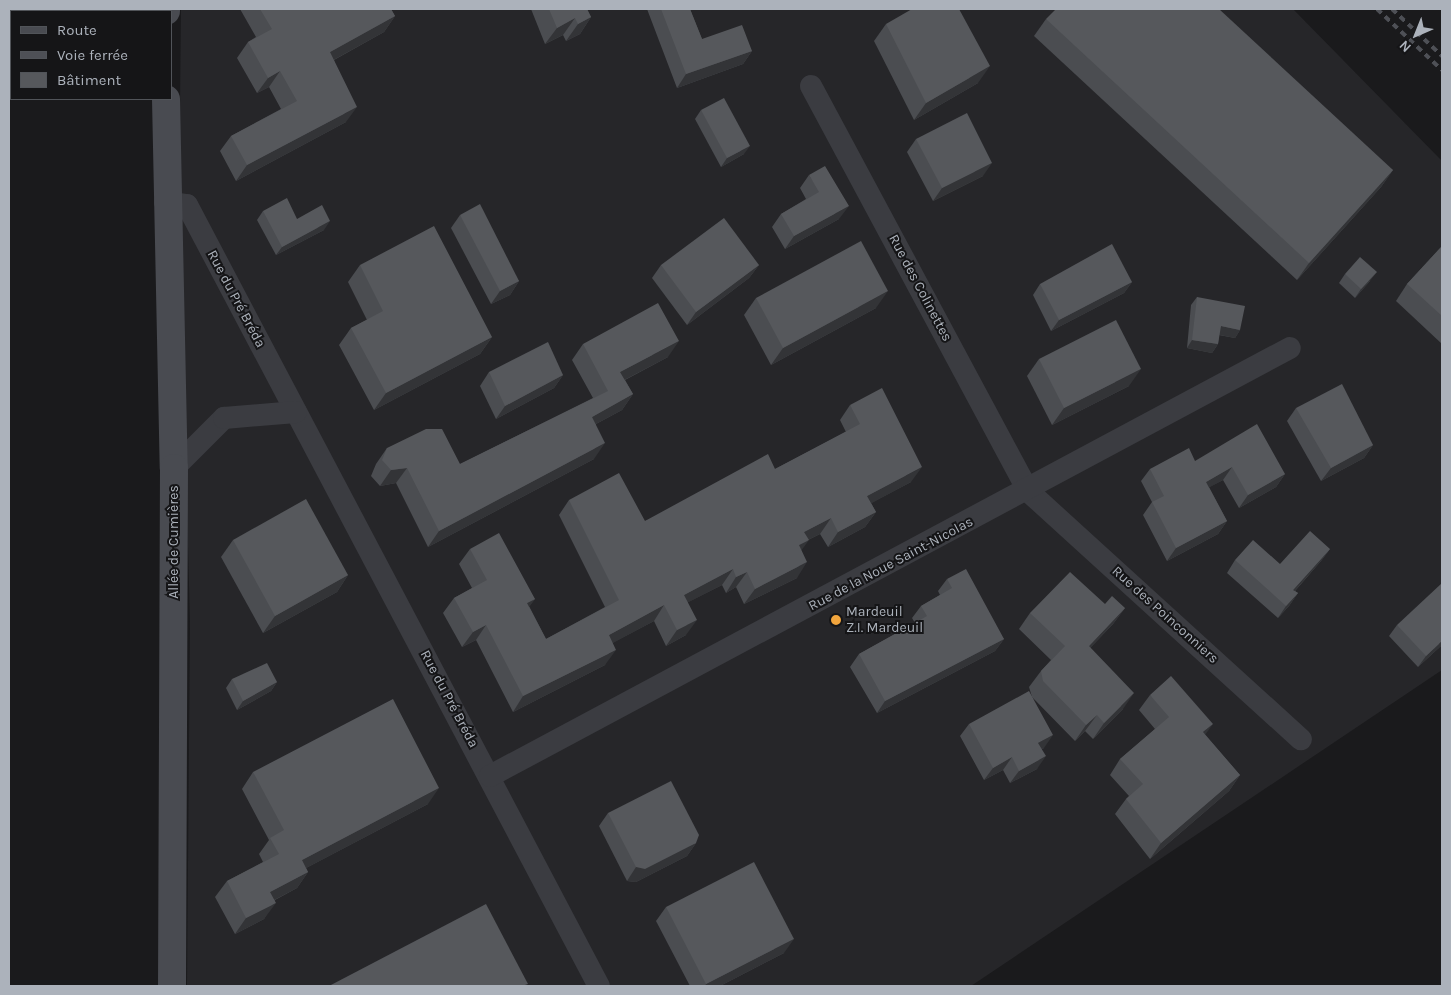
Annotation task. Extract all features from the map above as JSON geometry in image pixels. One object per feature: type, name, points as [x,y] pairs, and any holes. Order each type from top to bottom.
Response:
[{"type":"main road","name":"Allée de Cumières","points":[[166,100],[165,202],[174,468],[172,986]]},
{"type":"street","name":"Rue des Colinettes","points":[[811,86],[1028,491]]},
{"type":"street","name":"Rue du Pré Bréda","points":[[165,202],[187,205],[490,776],[599,986]]},
{"type":"street","name":"Rue de la Noue Saint-Nicolas","points":[[490,776],[1028,491],[1290,348]]},
{"type":"street","points":[[174,468],[224,418],[296,412]]},
{"type":"street","name":"Rue des Poinconniers","points":[[1028,491],[1301,739]]},
{"type":"shaded area","points":[[181,9],[1293,9],[1442,161],[1442,670],[971,986],[187,986],[190,623],[179,200]]},
{"type":"building","points":[[260,9],[391,9],[395,16],[330,52],[357,107],[247,165],[231,136],[297,101],[280,71],[268,78],[248,42],[272,29]]},
{"type":"building","points":[[549,9],[587,9],[591,17],[578,24],[575,18],[557,28]]},
{"type":"building","points":[[661,9],[690,9],[702,39],[742,25],[752,51],[686,74]]},
{"type":"building","points":[[912,9],[959,9],[990,66],[926,103],[886,24]]},
{"type":"building","points":[[1056,9],[1219,9],[1393,170],[1309,263],[1046,19]]},
{"type":"building","points":[[724,98],[750,146],[727,158],[701,110]]},
{"type":"building","points":[[967,113],[992,163],[942,188],[916,139]]},
{"type":"building","points":[[825,166],[849,206],[794,236],[781,214],[819,192],[809,175]]},
{"type":"building","points":[[287,198],[297,219],[322,205],[330,221],[282,247],[263,211]]},
{"type":"building","points":[[480,204],[519,281],[500,291],[460,215]]},
{"type":"building","points":[[724,218],[759,265],[696,312],[661,265]]},
{"type":"building","points":[[434,226],[492,337],[386,393],[351,328],[383,311],[360,265]]},
{"type":"building","points":[[861,241],[888,291],[783,348],[756,298]]},
{"type":"building","points":[[1112,244],[1132,282],[1059,320],[1040,284]]},
{"type":"building","points":[[1442,246],[1442,316],[1407,284]]},
{"type":"building","points":[[1360,257],[1377,272],[1361,289],[1345,274]]},
{"type":"building","points":[[1197,297],[1245,306],[1240,330],[1221,326],[1218,344],[1192,340]]},
{"type":"building","points":[[658,303],[679,341],[620,372],[633,394],[592,417],[605,443],[439,531],[407,468],[391,470],[382,460],[387,448],[426,429],[442,429],[460,464],[608,391],[583,344]]},
{"type":"building","points":[[1116,320],[1141,369],[1064,408],[1039,359]]},
{"type":"building","points":[[548,342],[563,375],[505,406],[489,372]]},
{"type":"building","points":[[1342,384],[1373,445],[1331,468],[1296,408]]},
{"type":"building","points":[[882,388],[922,467],[867,496],[876,512],[838,532],[831,518],[804,532],[809,540],[799,545],[807,562],[755,589],[747,572],[736,577],[733,569],[684,595],[697,620],[677,630],[664,605],[609,635],[616,650],[523,696],[486,625],[473,632],[454,598],[487,580],[470,549],[499,533],[535,599],[527,603],[546,639],[619,600],[569,500],[619,473],[645,521],[768,454],[775,469],[860,424],[850,405]]},
{"type":"building","points":[[1257,424],[1285,474],[1248,495],[1232,467],[1206,482],[1227,521],[1176,548],[1152,502],[1164,496],[1150,469],[1189,448],[1195,461]]},
{"type":"building","points":[[306,499],[348,575],[275,616],[233,540]]},
{"type":"building","points":[[1310,531],[1330,549],[1293,590],[1298,593],[1286,606],[1235,560],[1253,540],[1280,564]]},
{"type":"building","points":[[966,569],[1004,639],[885,701],[859,654],[927,616],[921,606],[952,588],[947,579]]},
{"type":"building","points":[[1070,572],[1105,604],[1112,596],[1125,608],[1089,646],[1134,693],[1104,723],[1097,715],[1086,725],[1043,681],[1041,671],[1065,646],[1030,613]]},
{"type":"building","points":[[1442,583],[1442,641],[1426,656],[1397,625]]},
{"type":"building","points":[[267,663],[277,682],[243,701],[232,679]]},
{"type":"building","points":[[1171,676],[1213,724],[1203,732],[1240,775],[1161,843],[1126,799],[1143,784],[1120,759],[1169,717],[1150,695]]},
{"type":"building","points":[[1029,691],[1053,735],[1038,743],[1046,756],[1019,771],[1012,757],[993,768],[969,724]]},
{"type":"building","points":[[393,699],[439,788],[302,860],[308,872],[270,892],[276,903],[246,918],[227,881],[279,854],[270,838],[284,830],[253,772]]},
{"type":"building","points":[[671,781],[699,835],[696,843],[645,869],[636,867],[608,813]]},
{"type":"building","points":[[754,862],[794,939],[706,984],[666,907]]},
{"type":"building","points":[[486,904],[528,984],[522,986],[329,986]]},
{"type":"railway","points":[[1377,9],[1442,70]]},
{"type":"railway","points":[[1392,9],[1442,56]]},
{"type":"place","name":"Mardeuil Z.I. Mardeuil","points":[[836,620]]}]
